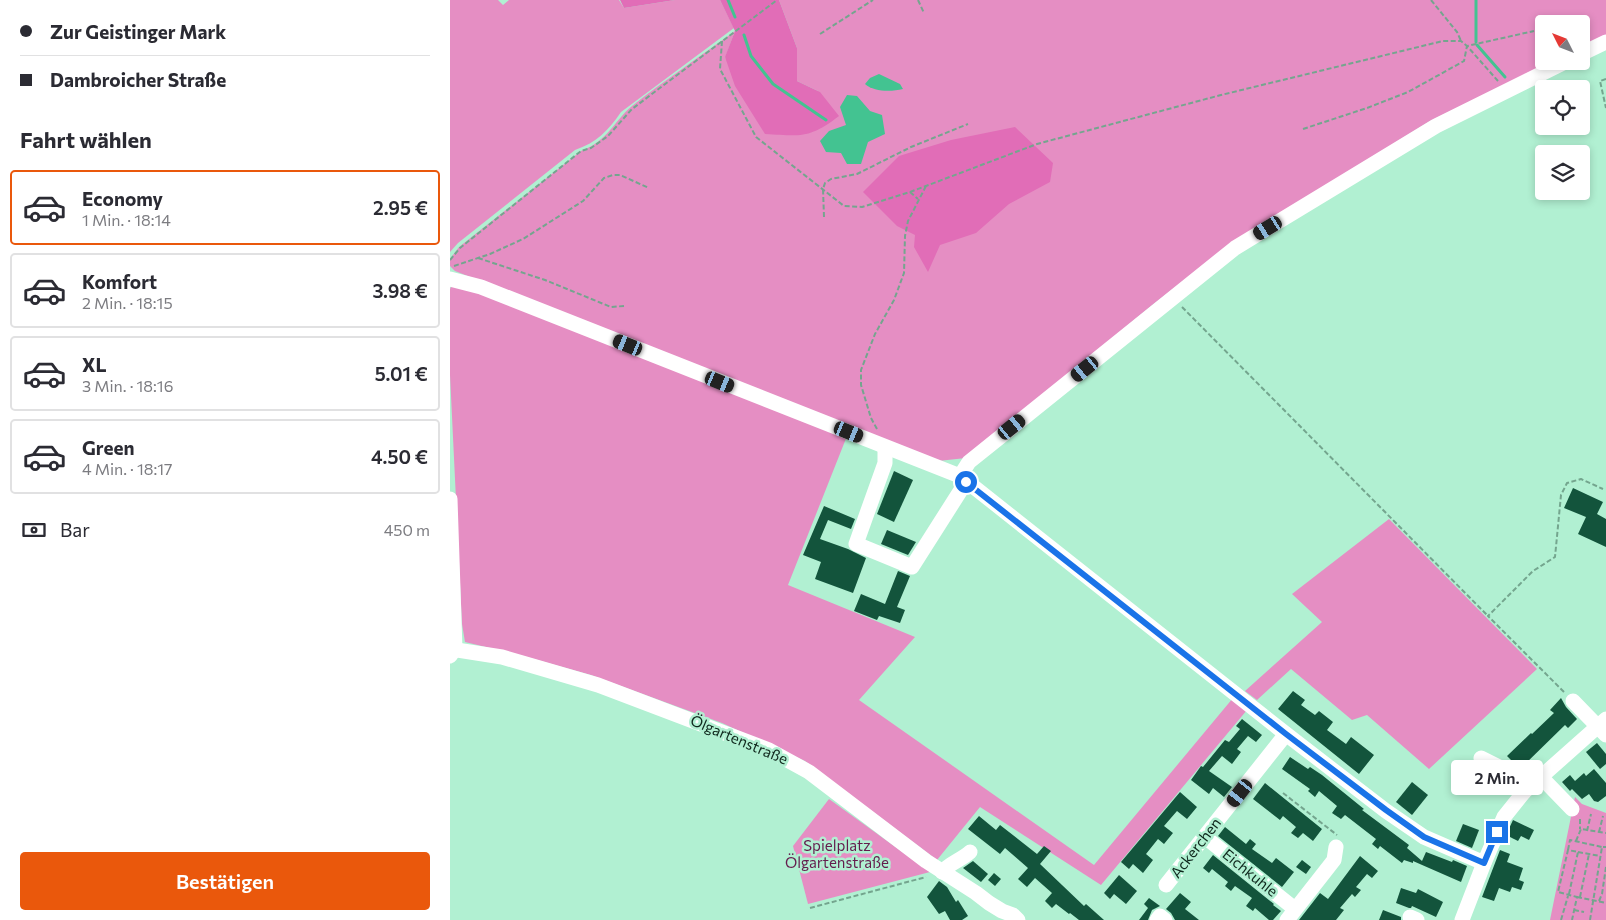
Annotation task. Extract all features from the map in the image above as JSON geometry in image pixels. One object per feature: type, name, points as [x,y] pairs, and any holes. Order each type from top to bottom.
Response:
[{"type":"street","points":[[1590,50],[1606,42]]},
{"type":"street","points":[[886,447],[885,463],[856,544],[912,567],[963,479],[969,462],[1235,248],[1436,126],[1547,70]]},
{"type":"street","points":[[450,279],[482,287],[963,479],[1286,734],[1424,837],[1484,863]]},
{"type":"street","points":[[450,499],[452,651]]},
{"type":"street","name":"Ölgartenstraße","points":[[452,651],[502,657],[598,684],[769,750],[809,772],[942,872],[1002,911],[1013,915],[1018,920]]},
{"type":"street","points":[[1462,920],[1504,817],[1524,792],[1603,727],[1573,701]]},
{"type":"street","name":"Ackerchen","points":[[1166,885],[1286,734]]},
{"type":"street","points":[[1481,758],[1501,768],[1524,792]]},
{"type":"street","points":[[1541,777],[1572,809]]},
{"type":"street","name":"Eichkuhle","points":[[1205,837],[1291,915],[1334,860],[1336,847]]},
{"type":"street","points":[[942,872],[948,865],[970,852]]},
{"type":"path","points":[[450,260],[460,248],[581,151],[591,148],[608,136],[632,109],[777,0]]},
{"type":"path","points":[[820,34],[873,0]]},
{"type":"path","points":[[918,0],[924,13]]},
{"type":"path","points":[[1431,0],[1457,32],[1461,41],[1506,90]]},
{"type":"path","points":[[1467,46],[1534,31]]},
{"type":"path","points":[[722,41],[720,69],[756,137],[844,206],[862,207],[910,192],[1037,144],[1259,86],[1443,41],[1461,41]]},
{"type":"path","points":[[1302,129],[1367,108],[1408,92],[1464,61],[1467,46]]},
{"type":"path","points":[[1606,79],[1600,80],[1606,108]]},
{"type":"path","points":[[824,217],[823,189],[825,183],[857,174],[911,147],[968,124]]},
{"type":"path","points":[[450,269],[523,240],[583,202],[604,178],[613,174],[620,175],[649,188]]},
{"type":"path","points":[[886,447],[872,418],[861,385],[861,370],[875,334],[894,300],[904,273],[905,236],[908,221],[926,186]]},
{"type":"path","points":[[910,192],[919,199]]},
{"type":"path","points":[[478,258],[545,280],[611,307],[624,306]]},
{"type":"path","points":[[1173,298],[1573,701]]},
{"type":"path","points":[[1488,616],[1533,571],[1556,557],[1561,496],[1567,482],[1581,479],[1603,489]]},
{"type":"path","points":[[1283,793],[1336,834],[1336,847]]},
{"type":"path","points":[[1587,830],[1591,814]]},
{"type":"path","points":[[1599,832],[1603,816]]},
{"type":"path","points":[[1576,841],[1580,829],[1606,834]]},
{"type":"path","points":[[1606,847],[1570,840],[1558,892],[1606,903]]},
{"type":"path","points":[[1590,920],[1602,847]]},
{"type":"path","points":[[1568,850],[1601,856]]},
{"type":"path","points":[[1561,920],[1569,895],[1578,852]]},
{"type":"path","points":[[1572,920],[1589,854]]},
{"type":"path","points":[[1598,901],[1602,894],[1606,867]]},
{"type":"path","points":[[810,908],[942,872]]},
{"type":"path","points":[[1598,875],[1605,876]]},
{"type":"path","points":[[1574,910],[1584,912]]},
{"type":"green space","points":[[450,0],[498,0],[503,5],[509,0],[619,0],[624,8],[675,0],[720,0],[734,28],[621,112],[612,125],[601,135],[589,144],[575,150],[458,243],[450,252]]},
{"type":"green space","points":[[779,0],[1606,0],[1606,36],[1590,44],[1590,15],[1535,15],[1535,70],[1430,121],[1229,245],[1151,306],[966,458],[938,461],[455,271],[450,266],[450,259],[459,247],[581,151],[598,142],[632,106],[735,31],[725,58],[820,92],[797,81],[797,48]]},
{"type":"green space","points":[[458,285],[847,436],[788,585],[915,637],[859,700],[1094,865],[1233,698],[1247,710],[1101,885],[980,807],[937,860],[805,761],[722,723],[591,675],[465,642],[462,624],[450,375],[450,289]]},
{"type":"green space","points":[[1389,519],[1537,669],[1429,769],[1367,715],[1352,720],[1291,669],[1257,700],[1245,691],[1322,622],[1292,594]]},
{"type":"green space","points":[[1575,797],[1582,804],[1606,813],[1606,920],[1550,920]]},
{"type":"green space","name":"Spielplatz Ölgartenstraße","points":[[829,799],[930,872],[808,904],[793,846]]},
{"type":"shaded area","points":[[620,0],[675,0],[624,8]]},
{"type":"shaded area","points":[[720,0],[779,0],[797,48],[797,81],[820,92],[839,116],[820,129],[804,134],[765,134],[735,86],[725,57],[735,31]]},
{"type":"shaded area","points":[[879,74],[900,84],[903,89],[883,91],[873,89],[865,84],[870,78]]},
{"type":"shaded area","points":[[847,95],[857,96],[870,111],[882,115],[885,134],[868,142],[861,164],[847,164],[841,153],[826,152],[820,141],[829,131],[846,125],[840,107]]},
{"type":"shaded area","points":[[1015,127],[1053,163],[1050,182],[1009,204],[976,233],[940,245],[928,272],[914,247],[915,235],[897,226],[863,192],[899,156],[951,140]]},
{"type":"building","points":[[894,471],[913,480],[894,522],[877,514]]},
{"type":"building","points":[[1573,488],[1603,502],[1597,514],[1606,519],[1606,547],[1578,534],[1586,517],[1564,508]]},
{"type":"building","points":[[824,506],[855,519],[851,529],[828,520],[820,539],[866,558],[853,593],[815,579],[821,562],[803,555]]},
{"type":"building","points":[[887,530],[916,542],[908,555],[881,544]]},
{"type":"building","points":[[898,571],[910,576],[897,607],[905,610],[900,623],[879,616],[877,620],[854,611],[861,594],[885,604]]},
{"type":"building","points":[[1293,691],[1305,700],[1301,705],[1315,715],[1319,711],[1333,722],[1327,730],[1346,744],[1351,737],[1374,755],[1359,774],[1278,709]]},
{"type":"building","points":[[1561,698],[1577,719],[1568,728],[1565,725],[1520,769],[1507,756],[1554,713],[1550,710]]},
{"type":"building","points":[[1242,719],[1262,735],[1256,742],[1248,736],[1237,749],[1241,752],[1232,764],[1222,756],[1209,771],[1232,787],[1224,797],[1213,788],[1209,794],[1191,780],[1225,740],[1229,742],[1240,729],[1236,726]]},
{"type":"building","points":[[1597,743],[1606,754],[1606,764],[1600,769],[1586,752]]},
{"type":"building","points":[[1290,757],[1308,769],[1310,767],[1322,775],[1364,809],[1362,810],[1409,845],[1407,848],[1422,861],[1426,852],[1467,866],[1461,882],[1413,861],[1413,863],[1404,860],[1402,863],[1380,846],[1378,849],[1372,844],[1376,839],[1345,815],[1341,819],[1332,813],[1337,806],[1319,791],[1315,797],[1308,791],[1310,789],[1282,769]]},
{"type":"building","points":[[1594,769],[1606,783],[1606,796],[1598,802],[1594,801],[1589,794],[1582,799],[1572,789],[1570,791],[1562,782],[1570,775],[1575,781],[1584,773],[1586,776]]},
{"type":"building","points":[[1489,773],[1502,782],[1496,789],[1484,778]]},
{"type":"building","points":[[1412,782],[1428,795],[1412,815],[1396,802]]},
{"type":"building","points":[[1265,783],[1322,829],[1313,841],[1303,833],[1298,838],[1291,833],[1296,827],[1283,816],[1280,820],[1253,799]]},
{"type":"building","points":[[1180,792],[1197,807],[1187,819],[1177,811],[1164,826],[1173,833],[1164,844],[1158,839],[1146,854],[1153,860],[1143,873],[1133,864],[1129,869],[1121,862]]},
{"type":"building","points":[[979,816],[996,830],[1000,825],[1037,854],[1044,846],[1051,851],[1040,864],[1084,906],[1086,904],[1104,920],[1079,920],[1056,904],[1052,908],[1045,901],[1052,893],[1035,878],[1027,887],[1018,879],[1028,868],[1005,848],[1000,854],[968,829]]},
{"type":"building","points":[[1513,820],[1534,830],[1529,840],[1521,836],[1518,841],[1506,835]]},
{"type":"building","points":[[1463,824],[1479,830],[1472,848],[1456,841]]},
{"type":"building","points":[[1225,827],[1246,844],[1250,839],[1256,844],[1252,849],[1272,863],[1276,858],[1294,872],[1282,887],[1218,836]]},
{"type":"building","points":[[1500,850],[1510,854],[1507,862],[1523,868],[1519,880],[1524,882],[1521,890],[1512,887],[1510,892],[1499,888],[1494,901],[1482,897]]},
{"type":"building","points":[[1213,855],[1281,911],[1273,920],[1269,920],[1255,908],[1253,911],[1246,906],[1252,898],[1235,886],[1231,891],[1225,886],[1228,882],[1212,869],[1209,873],[1203,868]]},
{"type":"building","points":[[1360,856],[1378,871],[1372,878],[1367,874],[1356,887],[1361,890],[1355,897],[1352,894],[1340,908],[1344,910],[1336,920],[1299,920],[1320,893],[1328,899]]},
{"type":"building","points":[[1302,860],[1311,867],[1306,874],[1296,867]]},
{"type":"building","points":[[973,861],[988,874],[981,882],[963,868]]},
{"type":"building","points":[[994,873],[1001,879],[995,886],[988,880]]},
{"type":"building","points":[[1119,875],[1137,891],[1126,904],[1114,894],[1110,899],[1104,893]]},
{"type":"building","points":[[939,881],[947,887],[956,902],[958,900],[968,916],[962,920],[950,920],[945,911],[939,914],[927,897]]},
{"type":"building","points":[[1401,888],[1416,893],[1418,889],[1443,902],[1436,917],[1412,906],[1409,908],[1396,903]]},
{"type":"building","points":[[1180,893],[1191,902],[1185,909],[1199,920],[1175,920],[1166,909]]},
{"type":"building","points":[[1149,898],[1160,906],[1152,910],[1148,920],[1139,920],[1148,908],[1144,904]]},
{"type":"building","points":[[1383,910],[1401,917],[1401,920],[1379,920]]},
{"type":"waterway","points":[[728,0],[735,17]]},
{"type":"waterway","points":[[1476,0],[1476,42]]},
{"type":"waterway","points":[[744,35],[751,56],[773,84],[826,120]]},
{"type":"waterway","points":[[1477,45],[1505,77]]},
{"type":"route","points":[[966,482],[1286,734],[1424,837],[1484,863],[1497,832]]}]
